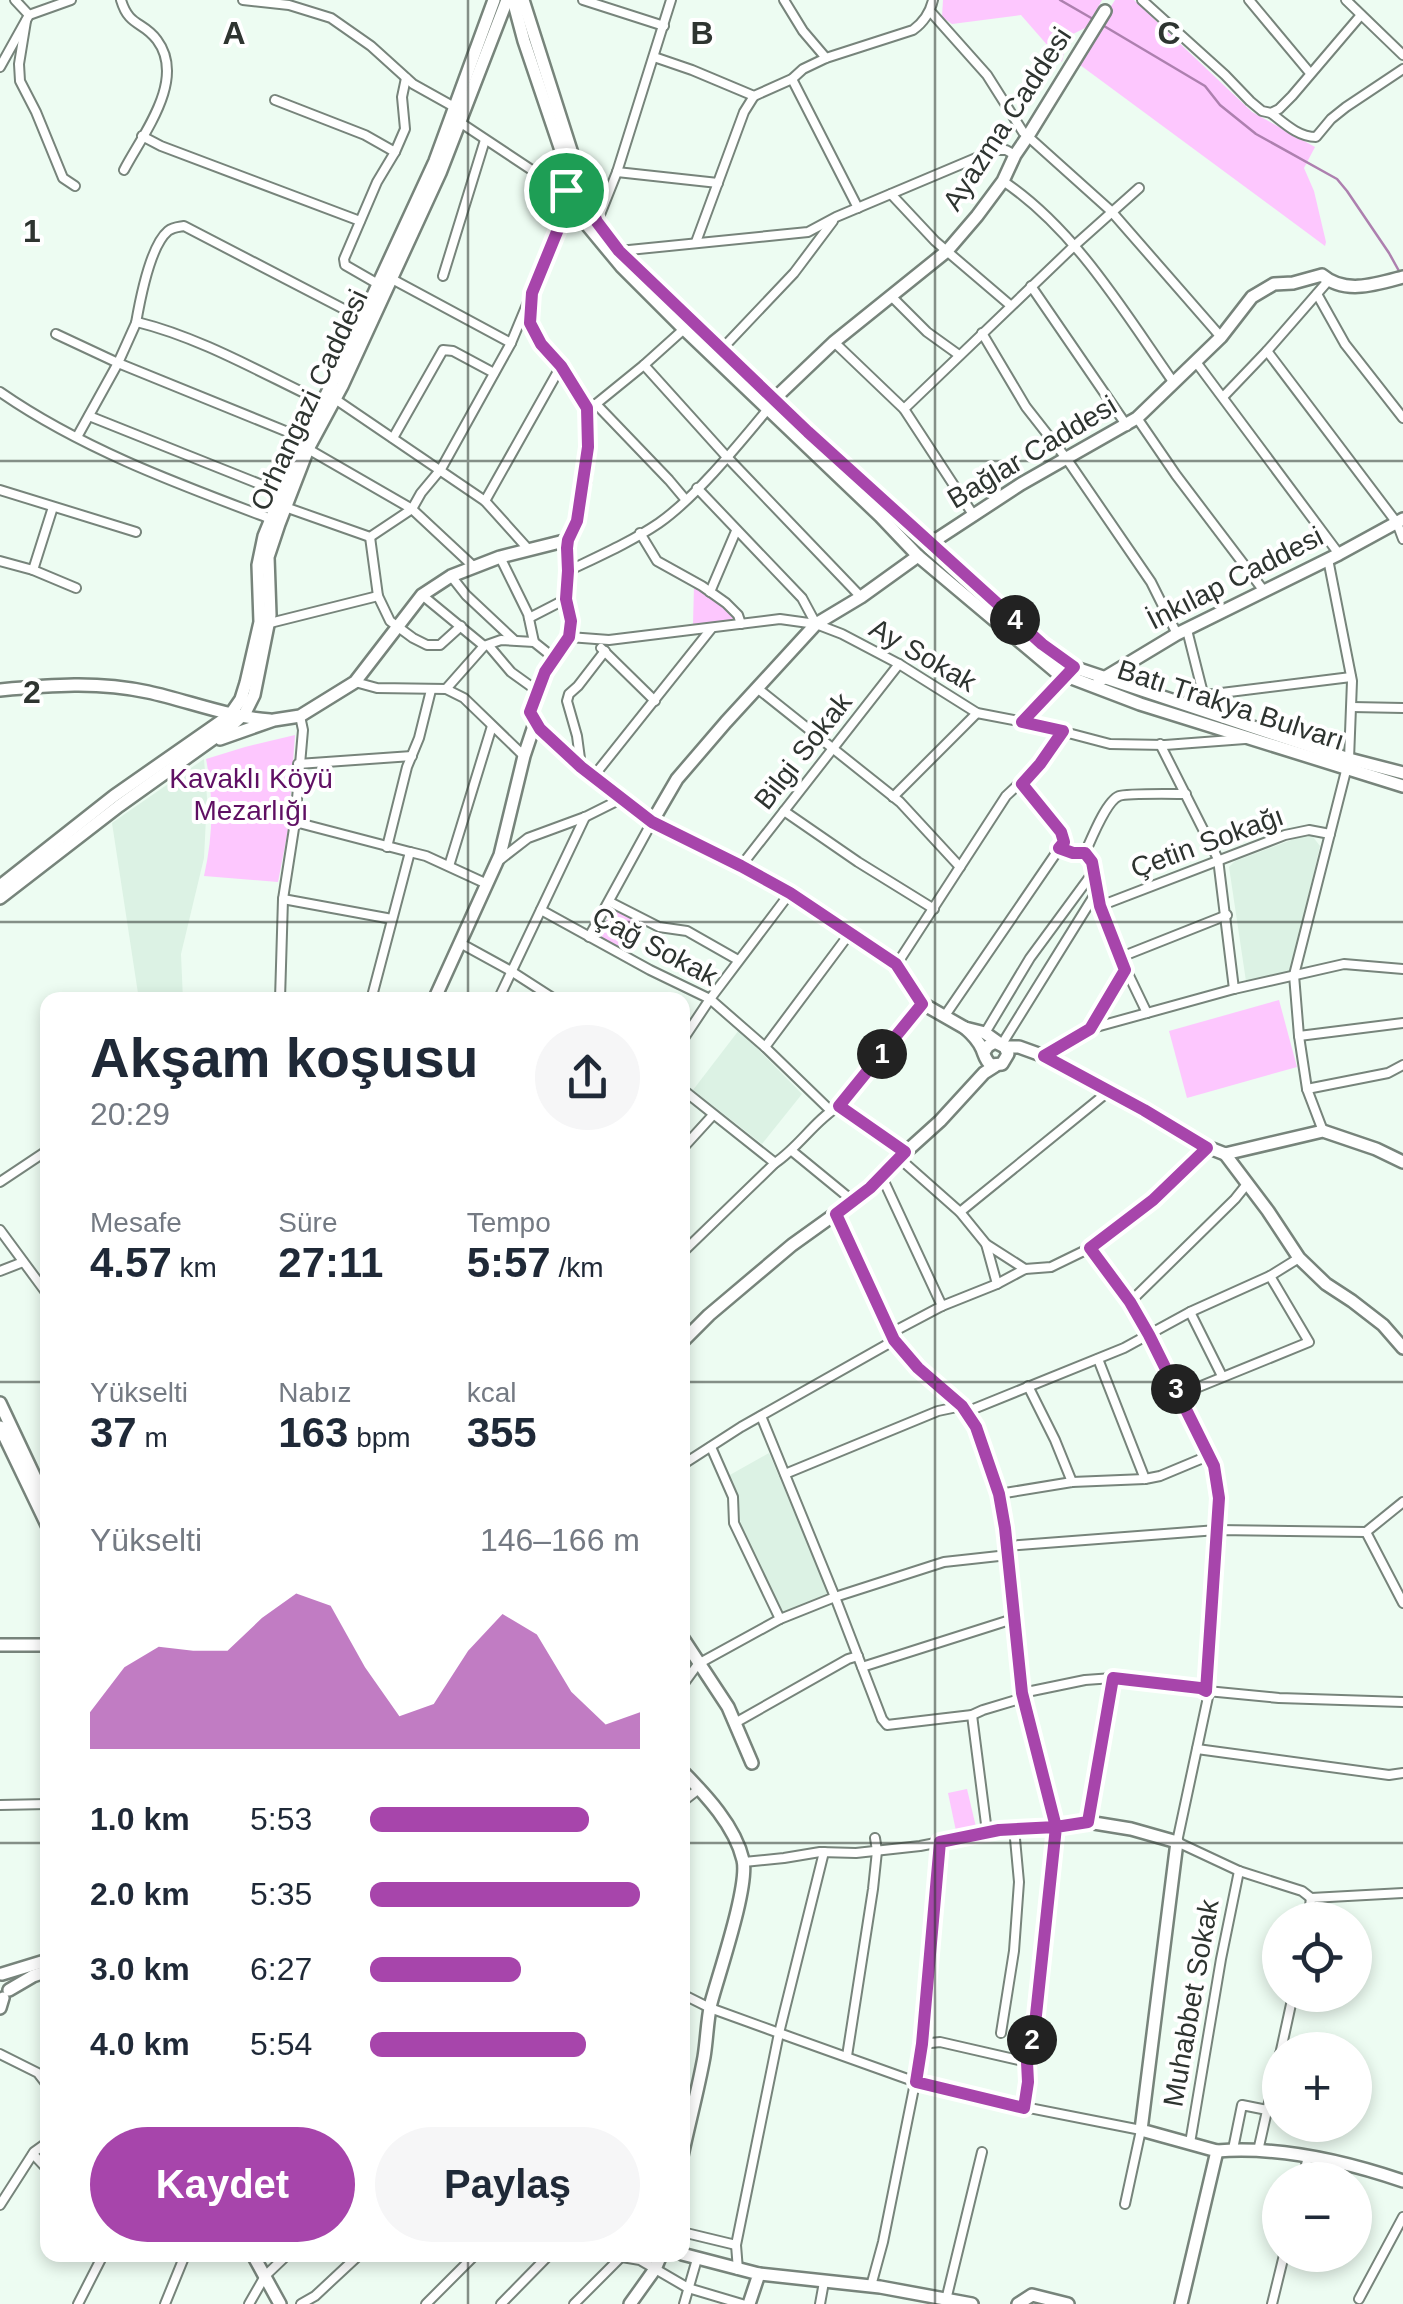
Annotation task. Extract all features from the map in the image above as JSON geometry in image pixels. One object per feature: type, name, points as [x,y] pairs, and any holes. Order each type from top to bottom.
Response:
[{"type":"street","points":[[16,0],[28,18],[18,64],[20,81],[64,178],[75,186]]},
{"type":"street","points":[[0,67],[28,18],[70,0]]},
{"type":"street","points":[[121,0],[130,20],[157,39],[164,53],[167,78],[164,96],[124,170]]},
{"type":"street","points":[[242,0],[290,5],[331,18],[371,46],[406,78],[456,108]]},
{"type":"street","name":"Orhangazi Caddesi","points":[[329,400],[435,161],[494,0]]},
{"type":"street","name":"Orhangazi Caddesi","points":[[0,886],[236,716],[257,639],[261,610],[259,556],[270,520],[392,278],[510,0]]},
{"type":"street","name":"Batı Trakya Bulvarı","points":[[510,0],[568,174],[569,198],[620,266],[684,329],[931,543],[1070,672],[1092,688],[1140,704],[1348,764],[1403,773]]},
{"type":"street","name":"Batı Trakya Bulvarı","points":[[523,0],[588,205],[597,222],[619,251],[721,350],[918,556],[1056,672],[1102,677],[1208,712],[1403,786]]},
{"type":"street","points":[[583,0],[664,26]]},
{"type":"street","points":[[597,222],[617,172],[671,0]]},
{"type":"street","points":[[784,0],[826,58]]},
{"type":"street","points":[[696,242],[744,112],[754,96],[792,80],[803,69],[826,58],[913,30],[930,11],[933,0]]},
{"type":"street","points":[[1142,0],[1250,102],[1307,137],[1316,137],[1330,119],[1403,69]]},
{"type":"street","points":[[1249,0],[1310,73]]},
{"type":"street","points":[[1346,0],[1403,55]]},
{"type":"street","name":"Ayazma Caddesi","points":[[771,403],[834,342],[947,251],[977,216],[1003,181],[1015,154],[1109,6]]},
{"type":"street","points":[[930,11],[987,75],[1028,136],[1111,212],[1221,338]]},
{"type":"street","points":[[1270,113],[1280,109],[1361,14]]},
{"type":"street","points":[[498,24],[508,17],[521,28]]},
{"type":"street","points":[[654,57],[754,96]]},
{"type":"street","points":[[378,284],[346,265],[344,259],[404,129],[402,97],[406,78]]},
{"type":"street","points":[[792,80],[858,208]]},
{"type":"street","points":[[275,100],[366,135],[395,152]]},
{"type":"street","points":[[460,123],[569,198]]},
{"type":"street","points":[[142,136],[360,221]]},
{"type":"street","points":[[443,276],[486,140]]},
{"type":"street","points":[[619,251],[808,232],[836,216],[994,150],[1015,154]]},
{"type":"street","points":[[617,172],[718,183]]},
{"type":"street","points":[[1003,181],[1024,195],[1074,246],[1174,383]]},
{"type":"street","points":[[370,537],[412,509],[442,469],[511,343],[574,184],[584,189]]},
{"type":"street","points":[[904,409],[1140,188]]},
{"type":"street","points":[[891,194],[947,251],[1010,306]]},
{"type":"street","points":[[721,350],[794,273],[836,216]]},
{"type":"street","points":[[77,437],[136,324],[152,258],[166,232],[174,228],[184,226],[363,319]]},
{"type":"street","name":"Bağlar Caddesi","points":[[918,556],[931,556],[931,543],[1021,484],[1132,422],[1221,338],[1252,297],[1274,284],[1322,275],[1328,281],[1350,287],[1403,277]]},
{"type":"street","points":[[392,278],[511,343]]},
{"type":"street","points":[[1223,396],[1328,281]]},
{"type":"street","points":[[1031,286],[1264,590]]},
{"type":"street","points":[[532,293],[530,323],[541,344],[592,406],[669,480],[684,500]]},
{"type":"street","points":[[1316,294],[1346,344],[1403,418]]},
{"type":"street","points":[[892,297],[959,355]]},
{"type":"street","points":[[136,324],[153,326],[209,348],[329,400],[485,500],[528,550]]},
{"type":"street","points":[[684,329],[592,406],[585,478],[577,521],[568,540],[569,637],[536,690],[530,712],[536,723],[581,767],[652,822],[790,893],[896,964],[922,1004],[965,1028],[985,1034],[1008,1054],[991,1063],[940,1121],[882,1177],[742,1286],[690,1335]]},
{"type":"street","points":[[982,333],[1026,406],[1066,458],[1182,632],[1208,712]]},
{"type":"street","points":[[56,334],[307,444],[412,509],[473,566]]},
{"type":"street","points":[[834,342],[904,409],[974,516]]},
{"type":"street","points":[[392,438],[443,350],[453,350],[494,374]]},
{"type":"street","points":[[1267,352],[1400,521],[1403,539]]},
{"type":"street","points":[[1196,362],[1333,556],[1351,677],[1348,764],[1294,975],[1307,1090],[1323,1131]]},
{"type":"street","points":[[644,365],[861,597]]},
{"type":"street","points":[[485,500],[561,366]]},
{"type":"street","points":[[0,392],[77,437],[168,480],[270,520]]},
{"type":"street","points":[[568,571],[658,524],[697,488],[771,403]]},
{"type":"street","points":[[89,416],[282,493]]},
{"type":"street","name":"Orhangazi Caddesi","points":[[117,801],[208,743],[253,698],[270,622],[268,558],[307,444]]},
{"type":"street","points":[[697,488],[802,598],[816,624]]},
{"type":"street","points":[[0,490],[136,532]]},
{"type":"street","points":[[32,570],[53,506]]},
{"type":"street","points":[[286,507],[370,537]]},
{"type":"street","name":"İnkılap Caddesi","points":[[1092,688],[1102,677],[1182,632],[1400,521]]},
{"type":"street","points":[[710,592],[736,530]]},
{"type":"street","points":[[640,533],[658,561],[731,607],[742,624]]},
{"type":"street","points":[[370,537],[378,596],[390,621],[427,645],[440,645],[462,626]]},
{"type":"street","points":[[208,743],[274,720],[300,716],[355,682],[422,595],[451,576],[500,557],[568,540]]},
{"type":"street","points":[[589,937],[678,779],[816,624],[918,556]]},
{"type":"street","points":[[500,557],[529,618],[534,642]]},
{"type":"street","points":[[0,560],[76,588]]},
{"type":"street","points":[[451,576],[514,640]]},
{"type":"street","points":[[422,595],[536,690]]},
{"type":"street","points":[[270,622],[378,596]]},
{"type":"street","points":[[529,618],[566,599]]},
{"type":"street","name":"Ay Sokak","points":[[569,637],[593,640],[780,618],[816,624],[842,634],[899,664],[976,713],[1110,744],[1254,738]]},
{"type":"street","points":[[593,777],[711,629]]},
{"type":"street","points":[[446,689],[487,646],[501,640],[534,642],[554,658]]},
{"type":"street","points":[[593,640],[655,701]]},
{"type":"street","points":[[581,767],[567,701],[605,652]]},
{"type":"street","name":"Bilgi Sokak","points":[[741,866],[899,664]]},
{"type":"street","points":[[1022,722],[1070,672]]},
{"type":"street","points":[[1205,694],[1351,677]]},
{"type":"street","points":[[355,682],[377,688],[446,689],[464,698],[524,756]]},
{"type":"street","points":[[0,690],[95,684],[146,691],[236,716],[274,720]]},
{"type":"street","points":[[757,688],[893,797],[960,867]]},
{"type":"street","points":[[387,846],[431,690]]},
{"type":"street","points":[[253,698],[261,718],[274,720]]},
{"type":"street","points":[[1352,707],[1403,708]]},
{"type":"street","points":[[893,797],[976,713]]},
{"type":"street","points":[[279,992],[283,900],[295,822],[300,716]]},
{"type":"street","points":[[438,992],[497,861],[536,723]]},
{"type":"street","points":[[450,866],[492,726]]},
{"type":"street","points":[[896,964],[1006,796],[1040,764],[1063,731]]},
{"type":"street","points":[[1160,744],[1218,859],[1234,989]]},
{"type":"street","points":[[298,764],[412,756]]},
{"type":"street","points":[[944,1017],[1064,842],[1061,832],[1022,784]]},
{"type":"street","points":[[1085,853],[1110,804],[1120,795],[1186,794]]},
{"type":"street","points":[[505,838],[512,842],[528,838],[621,799]]},
{"type":"street","points":[[784,811],[934,909]]},
{"type":"street","points":[[502,992],[585,817]]},
{"type":"street","points":[[295,822],[410,852],[487,884]]},
{"type":"street","name":"Çetin Sokağı","points":[[1100,906],[1286,835],[1309,830],[1330,834]]},
{"type":"street","points":[[497,861],[528,838]]},
{"type":"street","points":[[1059,848],[1085,853]]},
{"type":"street","points":[[373,992],[410,852]]},
{"type":"street","points":[[1085,853],[1092,862],[1110,934],[1147,1013]]},
{"type":"street","name":"Orhangazi Caddesi","points":[[0,898],[48,854]]},
{"type":"street","points":[[985,1034],[1030,958],[1094,870]]},
{"type":"street","points":[[1002,1045],[1097,892]]},
{"type":"street","points":[[690,1029],[790,893]]},
{"type":"street","points":[[283,900],[392,918]]},
{"type":"street","points":[[610,902],[659,927],[686,931],[738,960]]},
{"type":"street","name":"Çağ Sokak","points":[[541,910],[710,999],[835,1108],[902,1155],[960,1212],[986,1244]]},
{"type":"street","points":[[1121,958],[1227,915]]},
{"type":"street","points":[[765,1046],[850,933]]},
{"type":"street","points":[[460,944],[544,992]]},
{"type":"street","points":[[991,1063],[1041,1056],[1090,1029],[1294,975],[1344,964],[1403,969]]},
{"type":"street","points":[[1090,1029],[1125,970]]},
{"type":"street","points":[[690,1246],[835,1108],[922,1004]]},
{"type":"street","points":[[1299,1036],[1403,1023]]},
{"type":"street","points":[[965,1028],[991,1063]]},
{"type":"street","points":[[991,1063],[991,1043],[1019,1047],[1207,1148],[1226,1154],[1323,1131],[1403,1162]]},
{"type":"street","points":[[1307,1090],[1402,1068]]},
{"type":"street","points":[[960,1212],[1109,1092]]},
{"type":"street","points":[[690,1096],[775,1163]]},
{"type":"street","points":[[690,1140],[713,1115]]},
{"type":"street","points":[[690,1460],[942,1306],[1025,1269],[1051,1267],[1090,1248],[1153,1200],[1207,1148]]},
{"type":"street","points":[[792,1151],[853,1201]]},
{"type":"street","points":[[1226,1154],[1298,1258],[1326,1284],[1383,1325],[1403,1348]]},
{"type":"street","points":[[0,1182],[40,1155]]},
{"type":"street","points":[[882,1177],[942,1306]]},
{"type":"street","points":[[1130,1302],[1247,1184]]},
{"type":"street","points":[[836,1214],[893,1336],[918,1368],[964,1409],[976,1427],[999,1494],[1022,1696],[1056,1827],[1024,2108]]},
{"type":"street","points":[[0,1230],[40,1284]]},
{"type":"street","points":[[986,1244],[1025,1269]]},
{"type":"street","points":[[986,1244],[997,1284]]},
{"type":"street","points":[[1090,1248],[1149,1335],[1214,1466],[1219,1498],[1208,1697],[1177,1842],[1141,2130],[1126,2204]]},
{"type":"street","points":[[785,1474],[938,1411],[964,1409],[1098,1359],[1270,1276],[1298,1258]]},
{"type":"street","points":[[0,1271],[23,1262]]},
{"type":"street","points":[[1178,1394],[1309,1342],[1270,1276]]},
{"type":"street","points":[[1190,1312],[1222,1376]]},
{"type":"street","points":[[1098,1359],[1145,1479]]},
{"type":"street","points":[[1028,1386],[1072,1482]]},
{"type":"street","points":[[0,1403],[40,1488]]},
{"type":"street","points":[[760,1416],[887,1725],[972,1716],[1022,1696],[1085,1680],[1113,1678],[1280,1698],[1403,1702]]},
{"type":"street","points":[[0,1427],[40,1511]]},
{"type":"street","points":[[711,1448],[733,1497],[734,1523],[780,1619]]},
{"type":"street","points":[[999,1494],[1072,1482],[1145,1479],[1208,1456]]},
{"type":"street","points":[[0,1460],[14,1458]]},
{"type":"street","points":[[690,1675],[698,1664],[780,1619],[944,1562],[1008,1551],[1218,1530],[1366,1532],[1403,1502]]},
{"type":"street","points":[[1366,1532],[1403,1603]]},
{"type":"street","points":[[862,1667],[1013,1619]]},
{"type":"street","points":[[0,1645],[40,1645]]},
{"type":"street","points":[[690,1650],[728,1707],[752,1763]]},
{"type":"street","points":[[735,1723],[858,1656]]},
{"type":"street","points":[[1088,1822],[1113,1678]]},
{"type":"street","points":[[972,1716],[987,1832]]},
{"type":"street","points":[[1197,1750],[1403,1773]]},
{"type":"street","points":[[690,1779],[722,1817],[744,1862],[738,1902],[710,2008],[690,2120]]},
{"type":"street","points":[[690,1796],[700,1788]]},
{"type":"street","points":[[0,1805],[40,1804]]},
{"type":"street","points":[[744,1862],[824,1852],[877,1851],[1014,1828],[1088,1822],[1177,1842],[1311,1898],[1403,1894]]},
{"type":"street","points":[[1001,2033],[1018,1899],[1014,1828]]},
{"type":"street","points":[[847,2056],[876,1838]]},
{"type":"street","points":[[871,2286],[922,2044],[940,1842]]},
{"type":"street","points":[[738,2270],[736,2245],[779,2033],[824,1852]]},
{"type":"street","name":"Muhabbet Sokak","points":[[1190,2143],[1239,1871]]},
{"type":"street","points":[[1310,1902],[1311,1898]]},
{"type":"street","points":[[6,1996],[1,1974],[40,1962]]},
{"type":"street","points":[[6,1996],[40,1976]]},
{"type":"street","points":[[6,1996],[34,1980],[40,1981]]},
{"type":"street","points":[[690,1998],[916,2082],[1217,2150],[1308,2156],[1403,2181]]},
{"type":"street","points":[[922,2044],[940,2042],[1027,2062]]},
{"type":"street","points":[[0,2054],[40,2076]]},
{"type":"street","points":[[1234,2149],[1242,2105],[1262,2109]]},
{"type":"street","points":[[1258,2151],[1262,2133]]},
{"type":"street","points":[[0,2205],[40,2148]]},
{"type":"street","points":[[1181,2304],[1217,2150]]},
{"type":"street","points":[[946,2300],[982,2152]]},
{"type":"street","points":[[33,2154],[40,2161]]},
{"type":"street","points":[[1306,2162],[1308,2156]]},
{"type":"street","points":[[1359,2299],[1403,2216]]},
{"type":"street","points":[[690,2234],[736,2245]]},
{"type":"street","points":[[690,2256],[759,2274],[871,2286],[904,2297],[972,2304]]},
{"type":"street","points":[[684,2304],[697,2258]]},
{"type":"street","points":[[78,2304],[99,2262]]},
{"type":"street","points":[[165,2304],[182,2262]]},
{"type":"street","points":[[257,2262],[280,2304]]},
{"type":"street","points":[[249,2304],[265,2276],[280,2262]]},
{"type":"street","points":[[301,2304],[316,2296],[352,2262]]},
{"type":"street","points":[[426,2304],[468,2262]]},
{"type":"street","points":[[501,2304],[542,2262]]},
{"type":"street","points":[[574,2304],[616,2262]]},
{"type":"street","points":[[643,2262],[688,2288],[746,2304],[759,2274]]},
{"type":"street","points":[[630,2304],[658,2262]]},
{"type":"street","points":[[1272,2304],[1280,2272]]},
{"type":"street","points":[[820,2304],[824,2282]]},
{"type":"street","points":[[1018,2304],[1032,2295],[1068,2304]]},
{"type":"shaded area","points":[[204,759],[204,858],[181,954],[183,992],[138,992],[112,823]]},
{"type":"shaded area","points":[[1310,833],[1320,846],[1290,975],[1247,988],[1229,867],[1235,861]]},
{"type":"shaded area","points":[[739,1030],[802,1094],[762,1144],[693,1090]]},
{"type":"shaded area","points":[[769,1453],[830,1596],[783,1617],[741,1532],[739,1507],[728,1479]]},
{"type":"green space","points":[[943,0],[1102,0],[1087,27],[1067,37],[1062,62],[1021,15],[952,24],[942,17]]},
{"type":"green space","points":[[1115,0],[1134,0],[1252,112],[1315,147],[1304,168],[1314,191],[1325,246],[1076,62]]},
{"type":"green space","points":[[694,586],[712,596],[736,621],[693,624]]},
{"type":"green space","name":"Kavaklı Köyü Mezarlığı","points":[[295,735],[288,830],[278,882],[204,876],[211,818],[206,759]]},
{"type":"green space","points":[[613,908],[637,921],[621,950],[600,933]]},
{"type":"green space","points":[[1279,1000],[1297,1067],[1187,1098],[1169,1031]]},
{"type":"green space","points":[[967,1789],[976,1827],[956,1831],[948,1793]]},
{"type":"waterway","points":[[1060,0],[1093,19]]},
{"type":"waterway","points":[[1104,26],[1205,86],[1220,105],[1256,134],[1337,179],[1399,271]]},
{"type":"route","points":[[566,190],[561,222],[532,293],[530,323],[587,408],[588,447],[577,521],[567,548],[569,637],[545,672],[530,712],[540,729],[581,767],[652,822],[790,893],[896,964],[922,1004],[839,1106],[905,1152],[870,1188],[836,1214],[894,1340],[918,1368],[962,1406],[976,1427],[999,1494],[1022,1693],[1056,1827],[1024,2108],[916,2082],[940,1842],[999,1830],[1056,1827],[1088,1822],[1113,1678],[1206,1691],[1219,1498],[1214,1466],[1149,1335],[1090,1248],[1153,1200],[1207,1148],[1044,1056],[1090,1029],[1125,970],[1100,906],[1092,862],[1085,853],[1059,848],[1064,842],[1061,832],[1022,784],[1063,731],[1022,722],[1074,667],[1042,644],[808,432],[619,251],[597,222],[583,188],[574,184],[566,190]]}]
